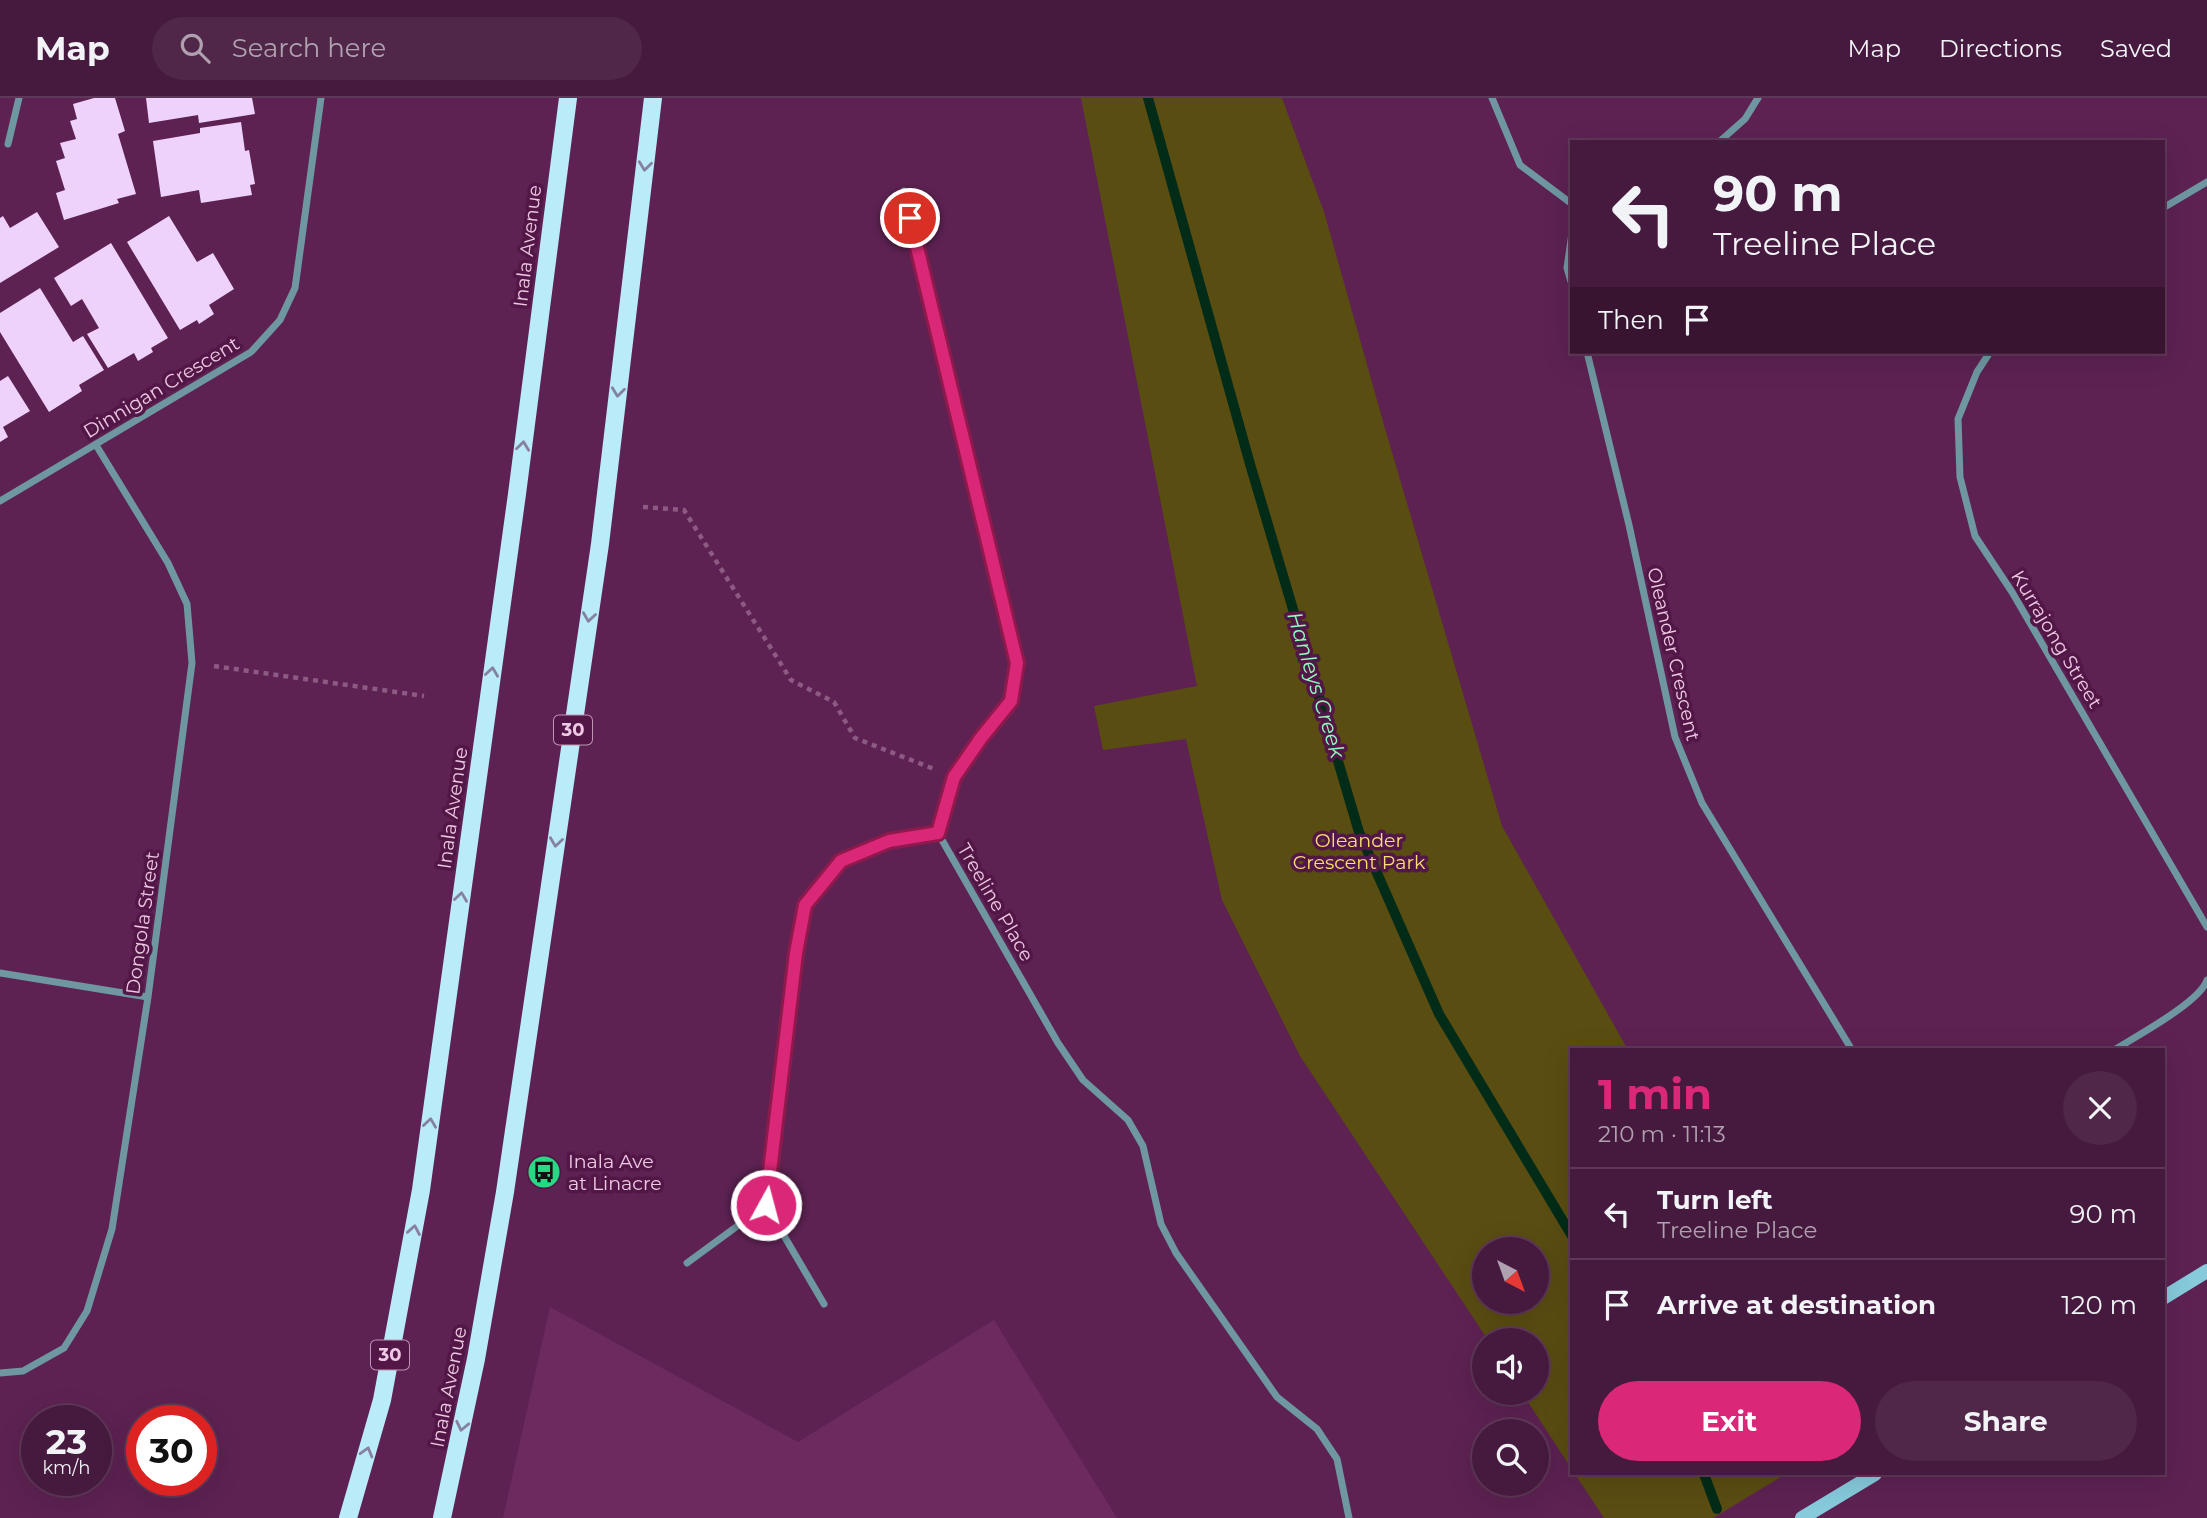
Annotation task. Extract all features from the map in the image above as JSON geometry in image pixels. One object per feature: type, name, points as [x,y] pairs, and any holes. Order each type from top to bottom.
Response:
[{"type":"main road","name":"Inala Avenue","points":[[348,1518],[382,1400],[421,1190],[515,508],[568,98]]},
{"type":"main road","name":"Inala Avenue","points":[[442,1518],[476,1359],[505,1192],[600,544],[653,98]]},
{"type":"street","points":[[8,144],[19,98]]},
{"type":"street","name":"Dinnigan Crescent","points":[[0,501],[251,352],[280,320],[295,288],[321,98]]},
{"type":"street","points":[[1492,98],[1520,165],[1570,202]]},
{"type":"street","points":[[1721,140],[1745,119],[1758,98]]},
{"type":"street","points":[[2165,207],[2207,182]]},
{"type":"street","name":"Treeline Place","points":[[904,191],[1017,663],[1011,701],[954,777],[938,833],[1064,1052],[1083,1080],[1128,1120],[1143,1146],[1161,1224],[1176,1253],[1277,1397],[1317,1429],[1337,1459],[1349,1518]]},
{"type":"street","points":[[1570,247],[1567,268],[1570,278]]},
{"type":"street","name":"Oleander Crescent","points":[[1587,354],[1629,525],[1675,737],[1702,803],[1851,1048]]},
{"type":"street","name":"Kurrajong Street","points":[[1989,354],[1977,372],[1958,419],[1960,477],[1975,536],[2012,593],[2207,927]]},
{"type":"street","name":"Dongola Street","points":[[0,1373],[23,1371],[64,1348],[87,1311],[112,1229],[148,997],[192,663],[187,604],[168,563],[96,444]]},
{"type":"street","points":[[824,1304],[766,1205],[796,953],[805,905],[841,861],[889,841],[938,833]]},
{"type":"street","points":[[0,973],[148,997]]},
{"type":"street","points":[[2117,1048],[2181,1008],[2205,987],[2207,981]]},
{"type":"street","points":[[687,1263],[766,1205]]},
{"type":"street","points":[[2165,1297],[2207,1271]]},
{"type":"street","points":[[1802,1518],[1873,1475]]},
{"type":"path","points":[[643,507],[684,510],[791,680],[834,702],[855,738],[954,777]]},
{"type":"path","points":[[192,663],[424,696]]},
{"type":"shaded area","points":[[550,1307],[798,1442],[994,1320],[1117,1518],[503,1518]]},
{"type":"green space","name":"Oleander Crescent Park","points":[[1081,98],[1282,98],[1324,212],[1502,826],[1627,1048],[1570,1048],[1570,1466],[1549,1434],[1549,1419],[1539,1419],[1530,1405],[1549,1405],[1549,1328],[1480,1328],[1300,1056],[1222,900],[1186,739],[1103,750],[1094,706],[1197,686]]},
{"type":"green space","points":[[1576,1475],[1784,1475],[1713,1518],[1604,1518]]},
{"type":"building","points":[[94,98],[115,98],[125,131],[118,134],[136,194],[117,199],[119,203],[64,220],[56,193],[65,190],[56,161],[65,158],[60,143],[76,139],[70,121],[77,119],[73,104]]},
{"type":"building","points":[[146,98],[252,98],[255,114],[199,123],[198,115],[149,123]]},
{"type":"building","points":[[241,122],[245,151],[249,150],[255,184],[250,185],[252,195],[201,203],[199,190],[161,197],[153,141],[200,133],[200,128]]},
{"type":"building","points":[[37,212],[59,247],[0,283],[0,218],[3,216],[10,228]]},
{"type":"building","points":[[169,216],[197,262],[213,253],[234,289],[209,305],[214,314],[199,324],[197,320],[180,330],[127,242]]},
{"type":"building","points":[[111,243],[168,338],[151,348],[153,352],[138,361],[134,353],[108,368],[87,334],[99,328],[82,299],[71,306],[54,278]]},
{"type":"building","points":[[40,288],[73,342],[83,336],[104,370],[79,385],[82,391],[49,412],[0,332],[0,313]]},
{"type":"building","points":[[8,376],[30,411],[3,427],[8,437],[0,442],[0,381]]},
{"type":"waterway","name":"Hanleys Creek","points":[[1148,98],[1250,464],[1359,832],[1439,1014],[1570,1233]]},
{"type":"waterway","name":"Hanleys Creek","points":[[1704,1475],[1717,1509]]},
{"type":"place","name":"Inala Ave at Linacre","points":[[544,1172]]},
{"type":"route","points":[[766,1205],[796,953],[805,905],[841,861],[889,841],[938,833],[954,777],[1011,701],[1017,663],[910,218]]}]
